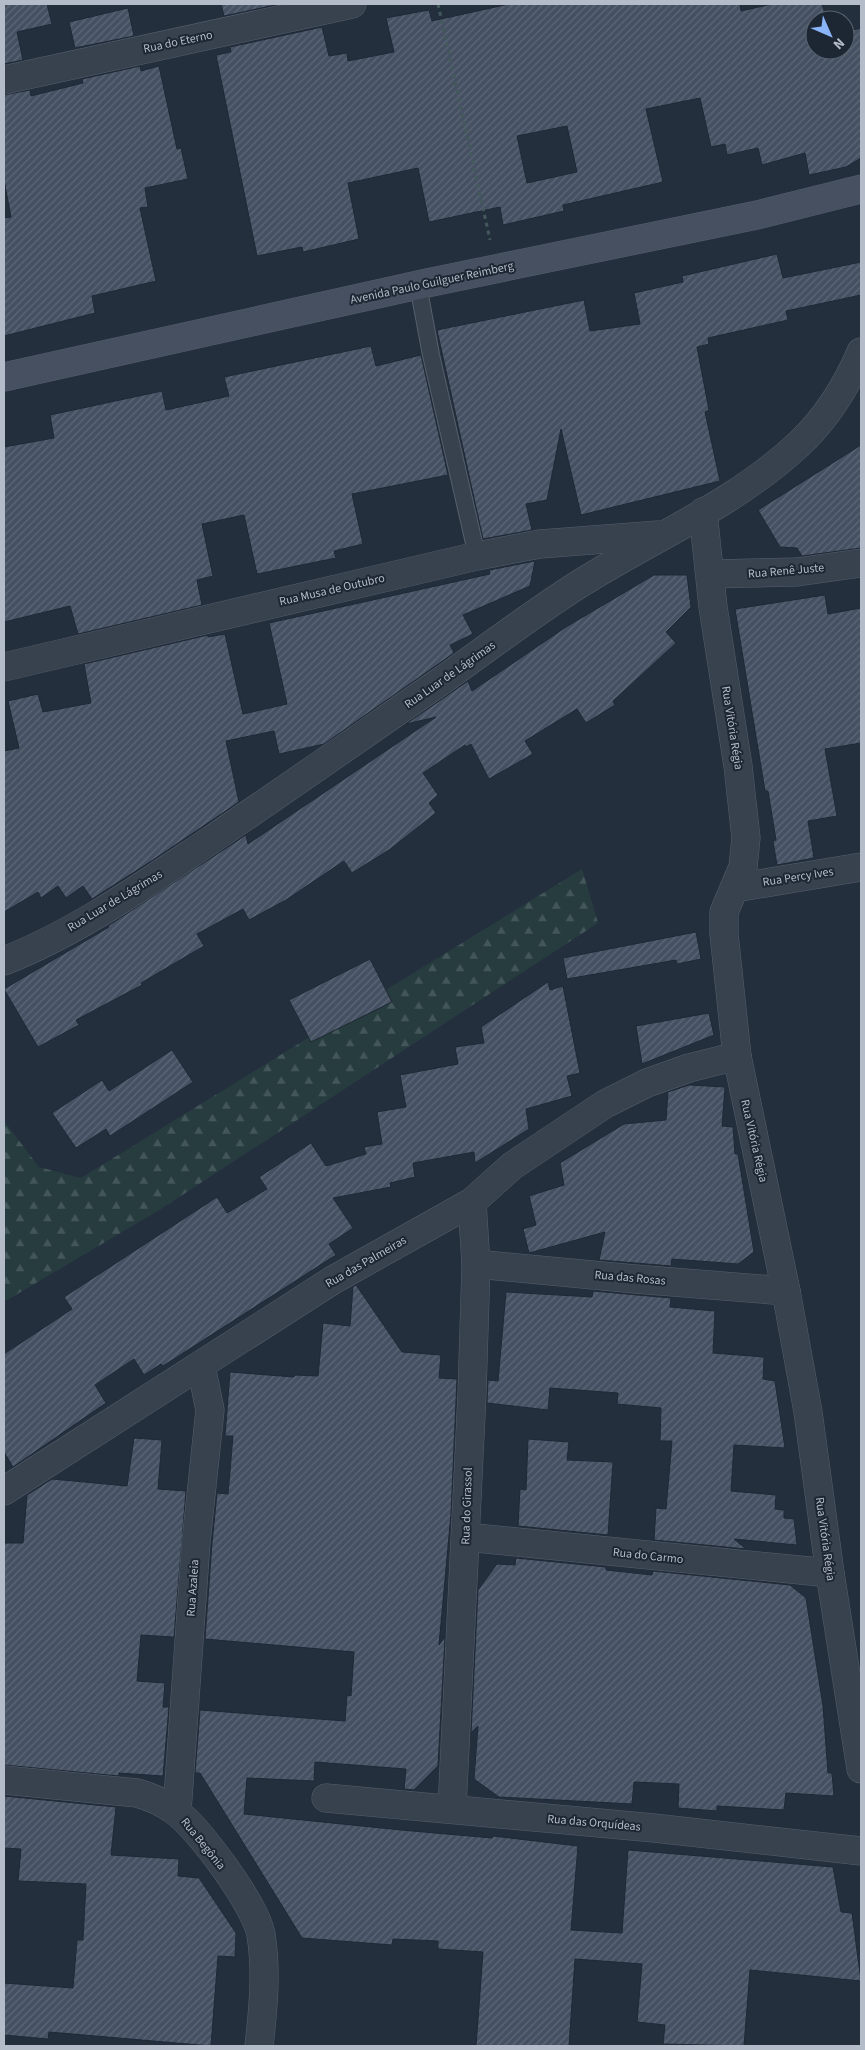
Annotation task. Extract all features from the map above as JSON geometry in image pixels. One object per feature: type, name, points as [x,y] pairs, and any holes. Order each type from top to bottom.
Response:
[{"type":"main road","name":"Avenida Paulo Guilguer Reimberg","points":[[4,377],[418,285],[757,215],[861,190]]},
{"type":"street","name":"Rua do Eterno","points":[[4,80],[352,4]]},
{"type":"street","name":"Rua Luar de Lágrimas","points":[[4,961],[55,937],[108,908],[326,762],[571,590],[703,512],[768,470],[800,444],[830,410],[849,378],[861,352]]},
{"type":"street","name":"Rua Vitória Régia","points":[[703,512],[713,607],[738,766],[746,838],[743,867],[724,912],[724,934],[737,1056],[786,1291],[808,1412],[830,1573],[861,1769]]},
{"type":"street","name":"Rua Musa de Outubro","points":[[4,668],[477,556],[540,544],[664,534]]},
{"type":"street","name":"Rua Renê Juste","points":[[711,574],[797,572],[861,563]]},
{"type":"street","name":"Rua Percy Ives","points":[[735,888],[861,867]]},
{"type":"street","name":"Rua das Palmeiras","points":[[4,1491],[334,1280],[472,1202],[512,1166],[605,1104],[647,1083],[689,1068],[737,1056]]},
{"type":"street","name":"Rua do Girassol","points":[[452,1809],[466,1537],[476,1264],[472,1202]]},
{"type":"street","name":"Rua das Rosas","points":[[476,1264],[786,1291]]},
{"type":"street","name":"Rua Azaleia","points":[[177,1812],[196,1542],[210,1410],[201,1366]]},
{"type":"street","name":"Rua do Carmo","points":[[466,1537],[830,1573]]},
{"type":"street","name":"Rua Begônia","points":[[4,1780],[137,1792],[158,1800],[177,1812],[195,1830],[254,1913],[261,1934],[263,1965],[259,2046]]},
{"type":"street","name":"Rua das Orquídeas","points":[[326,1798],[861,1851]]},
{"type":"lane","points":[[418,285],[431,355],[477,556]]},
{"type":"path","points":[[438,4],[496,269]]},
{"type":"green space","points":[[582,869],[598,923],[161,1209],[4,1302],[4,1121],[39,1167],[81,1178]]},
{"type":"building","points":[[4,4],[47,4],[52,24],[17,32],[23,60],[4,64]]},
{"type":"building","points":[[221,4],[280,4],[224,16]]},
{"type":"building","points":[[509,4],[740,4],[741,11],[772,4],[822,4],[824,10],[805,10],[805,60],[855,60],[855,30],[861,28],[861,158],[846,167],[809,175],[805,153],[762,165],[758,148],[727,155],[725,144],[711,147],[700,98],[646,109],[663,182],[563,205],[564,211],[503,225],[500,207],[429,222],[418,168],[348,183],[359,239],[303,252],[302,247],[257,256],[216,55],[231,52],[230,47],[322,27],[329,56],[347,53],[348,61],[394,52],[386,18],[429,10],[432,21]],"holes":[[[567,126],[577,172],[527,183],[517,136]]]},
{"type":"building","points":[[128,8],[134,36],[75,48],[69,22]]},
{"type":"building","points":[[140,66],[141,71],[159,66],[177,149],[181,148],[188,179],[145,188],[148,207],[140,208],[156,281],[92,296],[95,313],[4,336],[4,218],[11,217],[4,180],[4,95],[30,90],[31,96],[83,83],[82,79]]},
{"type":"building","points":[[777,254],[783,278],[861,262],[861,295],[786,311],[788,320],[708,338],[709,344],[697,347],[709,410],[705,412],[720,481],[581,515],[561,429],[547,500],[526,504],[532,530],[483,539],[437,330],[584,300],[590,331],[640,324],[634,293],[683,282],[682,276]]},
{"type":"building","points":[[371,346],[376,366],[421,355],[448,475],[352,494],[363,544],[334,551],[336,558],[257,574],[244,515],[202,524],[213,576],[197,580],[202,605],[78,634],[70,606],[4,622],[4,447],[54,438],[50,415],[162,391],[166,410],[229,396],[224,377]]},
{"type":"building","points":[[861,445],[861,548],[802,556],[797,548],[780,547],[758,510]]},
{"type":"building","points":[[535,561],[530,586],[463,615],[473,634],[450,645],[454,653],[324,744],[279,754],[274,731],[226,741],[239,802],[153,860],[92,899],[83,886],[66,898],[58,886],[41,898],[38,892],[4,912],[4,751],[19,748],[8,701],[38,694],[43,712],[91,703],[84,664],[208,635],[208,637],[225,634],[243,714],[287,704],[269,623],[490,574],[489,570]]},
{"type":"building","points":[[654,575],[687,575],[691,607],[666,632],[676,643],[613,701],[615,705],[586,723],[577,709],[525,741],[533,754],[489,779],[471,744],[466,747],[465,745],[423,773],[438,795],[429,803],[436,813],[389,850],[352,873],[344,861],[286,900],[249,920],[243,909],[197,934],[204,946],[141,983],[142,985],[76,1020],[79,1025],[38,1047],[4,989],[109,927],[246,835],[248,844],[436,717],[406,724],[468,681],[472,691],[566,627]]},
{"type":"building","points":[[825,595],[828,614],[861,608],[861,743],[825,749],[837,816],[808,821],[814,858],[777,865],[773,841],[776,840],[768,791],[765,791],[735,609]]},
{"type":"building","points":[[696,932],[701,959],[677,964],[676,960],[567,979],[563,958]]},
{"type":"building","points":[[370,959],[392,1002],[311,1042],[289,1000]]},
{"type":"building","points":[[548,982],[550,990],[563,986],[580,1073],[567,1076],[572,1096],[526,1109],[529,1129],[475,1163],[474,1152],[413,1163],[415,1177],[390,1183],[391,1187],[333,1198],[353,1228],[329,1244],[336,1255],[163,1366],[161,1364],[144,1375],[134,1359],[95,1385],[106,1403],[13,1467],[4,1452],[4,1354],[72,1309],[64,1297],[217,1197],[227,1213],[267,1189],[259,1177],[311,1143],[326,1166],[366,1154],[364,1147],[382,1144],[377,1112],[406,1107],[400,1075],[458,1064],[455,1047],[484,1043],[481,1027]]},
{"type":"building","points":[[709,1013],[714,1035],[642,1064],[636,1026]]},
{"type":"building","points":[[172,1050],[193,1082],[110,1136],[106,1129],[76,1148],[52,1113],[102,1080],[109,1091]]},
{"type":"building","points":[[689,1085],[725,1087],[722,1126],[733,1127],[735,1154],[738,1154],[754,1252],[738,1264],[672,1259],[671,1266],[599,1260],[605,1232],[529,1253],[523,1229],[536,1225],[529,1196],[564,1185],[560,1163],[624,1124],[666,1120],[668,1092]]},
{"type":"building","points":[[356,1285],[402,1352],[441,1355],[439,1378],[457,1379],[451,1514],[439,1645],[445,1637],[438,1766],[414,1790],[404,1789],[406,1769],[315,1762],[314,1781],[247,1778],[244,1814],[401,1830],[492,1838],[493,1836],[578,1846],[571,1930],[622,1933],[628,1850],[833,1867],[841,1912],[852,1913],[861,1981],[750,1970],[744,2046],[663,2044],[665,2025],[637,2022],[642,1964],[575,1959],[569,2046],[476,2046],[483,1952],[438,1949],[438,1941],[393,1939],[392,1945],[302,1938],[200,1773],[195,1773],[200,1710],[345,1721],[347,1695],[351,1696],[354,1652],[205,1639],[212,1543],[217,1493],[228,1494],[233,1436],[225,1436],[230,1372],[294,1377],[294,1375],[318,1376],[323,1323],[350,1326],[353,1287]]},
{"type":"building","points":[[593,1291],[671,1298],[670,1307],[715,1311],[713,1353],[764,1357],[763,1379],[775,1381],[785,1448],[734,1445],[731,1491],[776,1495],[775,1509],[784,1510],[784,1518],[794,1519],[797,1545],[734,1539],[746,1549],[654,1540],[656,1508],[666,1509],[672,1441],[660,1441],[661,1408],[617,1404],[618,1393],[550,1388],[548,1410],[487,1403],[488,1380],[498,1381],[506,1292],[592,1297]]},
{"type":"building","points":[[134,1438],[162,1440],[158,1489],[186,1491],[174,1637],[141,1635],[137,1681],[165,1683],[163,1707],[169,1707],[163,1776],[119,1773],[119,1776],[4,1765],[4,1543],[23,1543],[27,1495],[52,1479],[127,1486]]},
{"type":"building","points":[[528,1439],[569,1442],[567,1460],[613,1462],[608,1535],[518,1526],[520,1489],[526,1490]]},
{"type":"building","points":[[516,1558],[606,1567],[606,1570],[652,1575],[653,1571],[790,1585],[806,1598],[823,1706],[828,1773],[832,1773],[834,1796],[786,1793],[784,1810],[717,1806],[717,1811],[678,1808],[679,1784],[634,1782],[632,1804],[499,1797],[474,1779],[478,1726],[471,1733],[478,1590],[497,1564],[515,1565]]},
{"type":"building","points":[[4,1796],[116,1807],[111,1855],[179,1859],[178,1876],[199,1878],[236,1933],[235,1957],[218,1956],[211,2046],[49,2032],[48,2039],[4,2035],[4,1983],[73,1988],[77,1940],[83,1940],[86,1884],[18,1881],[21,1849],[4,1848]]}]
